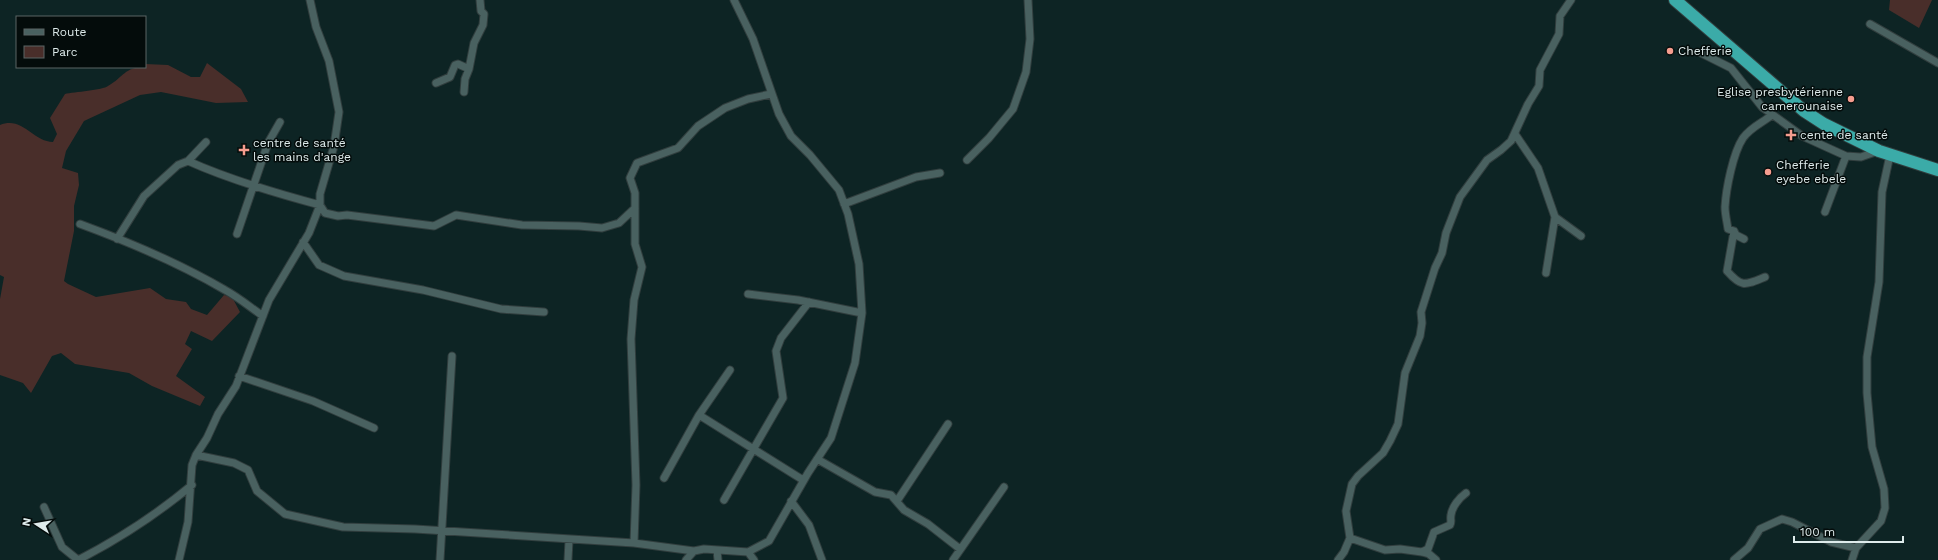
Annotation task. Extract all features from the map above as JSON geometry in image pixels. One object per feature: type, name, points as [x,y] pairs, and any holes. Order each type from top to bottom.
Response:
[{"type":"highway","points":[[1675,0],[1804,111],[1824,124],[1884,153],[1938,170]]},
{"type":"street","points":[[179,560],[188,522],[192,485],[192,465],[218,414],[229,398],[263,316],[284,272],[309,233],[320,205],[320,194],[334,146],[339,112],[329,61],[316,27],[310,0]]},
{"type":"street","points":[[464,92],[465,79],[469,69],[474,43],[483,25],[484,14],[481,11],[480,0]]},
{"type":"street","points":[[196,455],[234,463],[248,470],[256,491],[285,514],[343,527],[441,531],[634,543],[694,551],[748,552],[769,541],[803,480],[831,438],[842,407],[855,363],[862,313],[859,264],[839,190],[810,155],[791,136],[779,114],[753,38],[734,0]]},
{"type":"street","points":[[967,160],[990,138],[1013,109],[1026,72],[1030,40],[1028,0]]},
{"type":"street","points":[[1338,560],[1344,552],[1350,538],[1346,511],[1352,484],[1358,476],[1383,453],[1398,424],[1405,373],[1420,336],[1422,323],[1421,312],[1435,268],[1442,253],[1446,233],[1460,197],[1487,160],[1502,150],[1511,141],[1515,134],[1528,104],[1539,86],[1540,70],[1559,34],[1560,16],[1571,0]]},
{"type":"street","points":[[1870,24],[1938,63]]},
{"type":"street","points":[[1701,53],[1731,68],[1762,107],[1802,136],[1846,156],[1861,157],[1884,153],[1879,282],[1867,357],[1867,393],[1872,447],[1884,489],[1885,508],[1881,521],[1856,548],[1852,560]]},
{"type":"street","points":[[436,83],[450,77],[455,65],[458,64],[469,69]]},
{"type":"street","points":[[634,543],[636,485],[631,339],[634,300],[642,267],[635,244],[635,193],[630,178],[637,163],[678,148],[698,126],[725,108],[748,99],[772,94]]},
{"type":"street","points":[[1744,239],[1736,235],[1734,231],[1728,229],[1725,208],[1735,157],[1743,138],[1756,125],[1762,123],[1772,115]]},
{"type":"street","points":[[237,234],[268,143],[280,122]]},
{"type":"street","points":[[1515,134],[1538,168],[1555,218],[1546,273]]},
{"type":"street","points":[[117,239],[144,196],[178,165],[188,161],[206,142]]},
{"type":"street","points":[[1825,212],[1846,156]]},
{"type":"street","points":[[188,161],[214,172],[293,199],[320,205],[325,214],[338,216],[348,215],[434,226],[456,215],[522,225],[602,228],[619,223],[635,208]]},
{"type":"street","points":[[844,204],[916,177],[940,173]]},
{"type":"street","points":[[1555,218],[1581,236]]},
{"type":"street","points":[[80,224],[148,250],[186,269],[226,290],[263,316]]},
{"type":"street","points":[[1734,231],[1727,271],[1736,281],[1748,284],[1765,277]]},
{"type":"street","points":[[303,242],[319,265],[344,276],[423,290],[502,310],[544,312]]},
{"type":"street","points":[[748,294],[810,302],[862,313]]},
{"type":"street","points":[[724,500],[782,398],[776,351],[782,338],[810,302]]},
{"type":"street","points":[[440,560],[452,356]]},
{"type":"street","points":[[664,478],[699,415],[730,370]]},
{"type":"street","points":[[239,376],[313,401],[374,428]]},
{"type":"street","points":[[699,415],[752,450],[803,480]]},
{"type":"street","points":[[897,501],[948,424]]},
{"type":"street","points":[[817,459],[875,492],[891,495],[904,510],[928,524],[960,549]]},
{"type":"street","points":[[44,507],[62,547],[78,560],[110,544],[169,504],[192,485]]},
{"type":"street","points":[[953,560],[1004,487]]},
{"type":"street","points":[[1422,552],[1428,549],[1434,532],[1450,525],[1451,513],[1459,498],[1466,493]]},
{"type":"street","points":[[791,501],[809,525],[822,560]]},
{"type":"street","points":[[1734,560],[1748,548],[1760,529],[1782,519],[1792,522],[1832,542],[1856,548]]},
{"type":"street","points":[[1350,538],[1386,550],[1400,549],[1422,552],[1428,554],[1436,560]]},
{"type":"street","points":[[568,560],[569,540]]},
{"type":"street","points":[[686,560],[694,551]]},
{"type":"street","points":[[717,551],[718,560]]},
{"type":"street","points":[[748,552],[754,560]]},
{"type":"green space","points":[[1890,0],[1932,0],[1919,28],[1889,10]]},
{"type":"green space","points":[[207,63],[241,89],[248,102],[216,103],[161,92],[140,95],[84,121],[66,151],[62,168],[78,173],[79,185],[74,206],[74,231],[64,281],[96,297],[150,288],[166,299],[186,302],[191,309],[207,315],[224,295],[232,297],[240,312],[212,341],[191,331],[185,344],[192,349],[176,376],[205,397],[200,406],[152,386],[129,373],[75,364],[61,353],[52,356],[31,393],[23,383],[0,375],[0,299],[4,277],[0,275],[0,125],[8,123],[22,126],[40,138],[53,142],[57,134],[50,118],[65,94],[95,90],[105,87],[113,83],[128,71],[136,68],[146,68],[146,64],[168,65],[191,77],[200,77]]},
{"type":"place","name":"Chefferie","points":[[1670,51]]},
{"type":"place","name":"Eglise presbytérienne camerounaise","points":[[1851,99]]},
{"type":"place","name":"cente de santé","points":[[1791,135]]},
{"type":"place","name":"centre de santé les mains d'ange","points":[[244,150]]},
{"type":"place","name":"Chefferie eyebe ebele","points":[[1768,172]]}]
